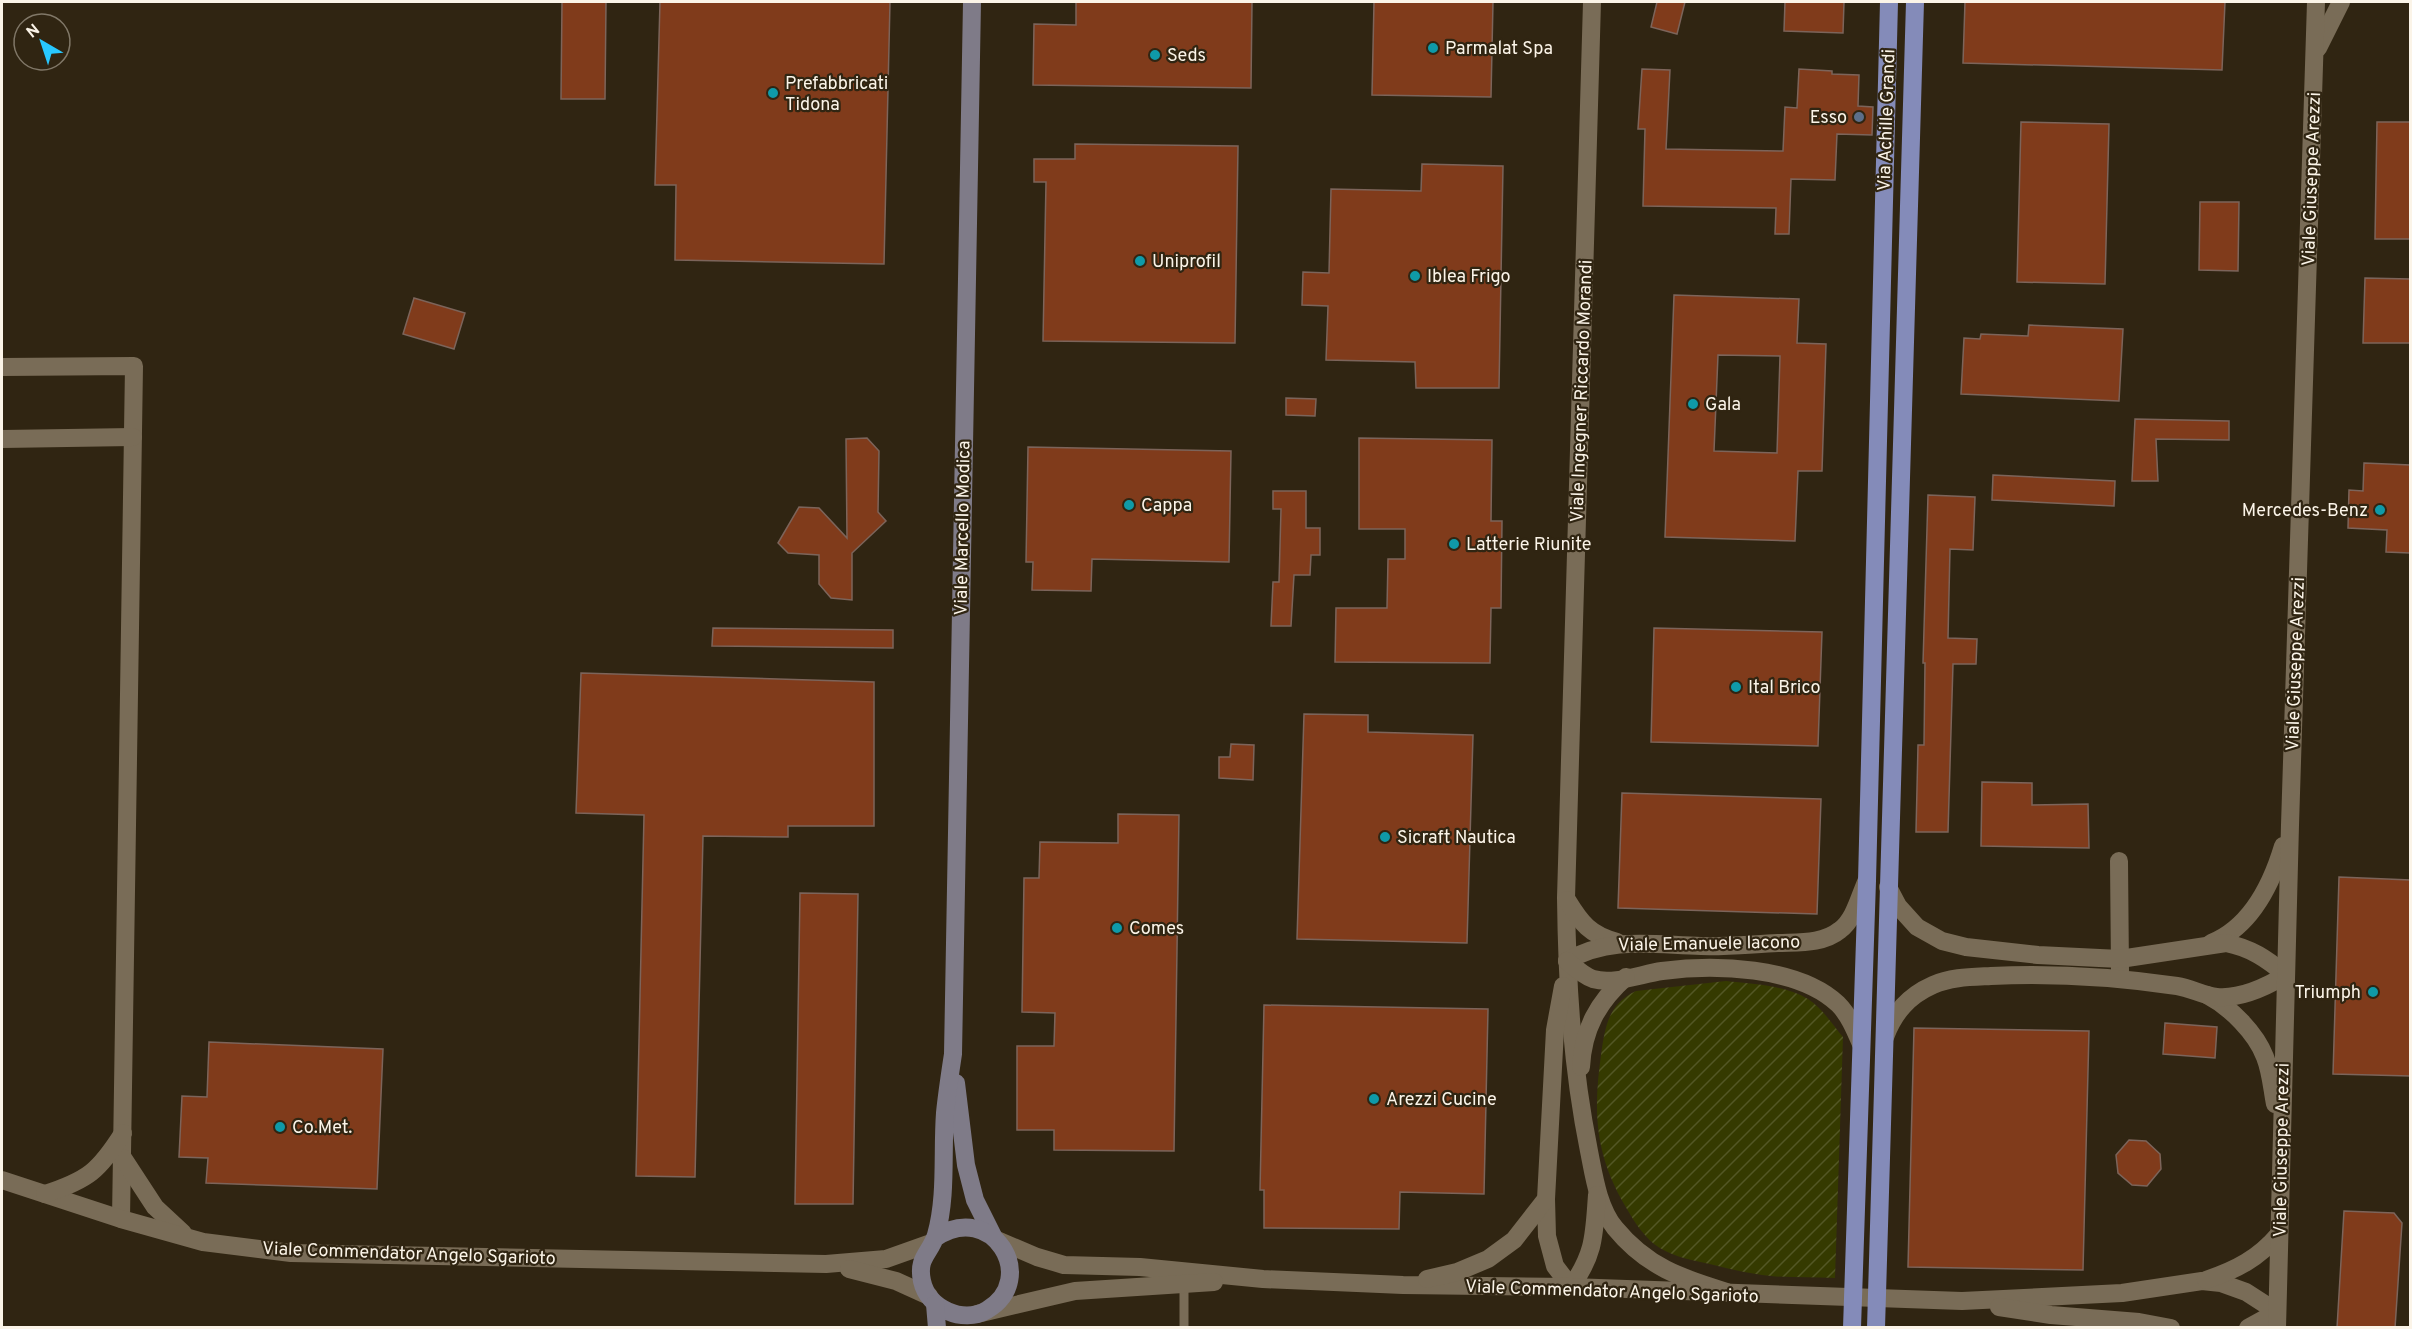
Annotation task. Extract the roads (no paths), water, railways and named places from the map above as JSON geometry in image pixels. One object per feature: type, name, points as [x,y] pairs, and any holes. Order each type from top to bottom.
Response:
[{"type":"main road","name":"Via Achille Grandi","points":[[1852,1328],[1867,881],[1889,2]]},
{"type":"main road","name":"Via Achille Grandi","points":[[1876,1328],[1915,2]]},
{"type":"street","name":"Viale Marcello Modica","points":[[952,1054],[972,2]]},
{"type":"street","name":"Viale Ingegner Riccardo Morandi","points":[[1567,961],[1566,898],[1592,2]]},
{"type":"street","name":"Viale Giuseppe Arezzi","points":[[2277,1323],[2289,825],[2316,2]]},
{"type":"street","points":[[2315,55],[2341,2]]},
{"type":"street","points":[[2,367],[134,366],[121,1219]]},
{"type":"street","points":[[2,439],[133,437]]},
{"type":"street","points":[[2201,946],[2224,938],[2258,903],[2274,877],[2289,825]]},
{"type":"street","points":[[2119,861],[2120,979]]},
{"type":"street","name":"Viale Emanuele Iacono","points":[[1861,1044],[1851,1022],[1838,1004],[1814,988],[1777,974],[1714,968],[1664,971],[1607,981],[1592,979],[1567,961],[1583,951],[1622,944],[1704,946],[1823,939],[1841,930],[1853,914],[1867,881]]},
{"type":"street","points":[[1884,1039],[1897,1011],[1908,1001],[1934,984],[1950,980],[2038,973],[2120,979],[2180,987],[2217,997],[2234,995],[2269,985],[2286,975],[2257,953],[2242,946],[2226,943],[2120,958],[1994,951],[1942,941],[1929,935],[1907,917],[1888,887]]},
{"type":"street","points":[[1566,898],[1589,930],[1600,938],[1622,944]]},
{"type":"street","points":[[1567,961],[1572,1047],[1579,1104],[1597,1192],[1614,1226],[1647,1259],[1682,1279],[1727,1292]]},
{"type":"street","points":[[1567,961],[1556,1030],[1546,1236],[1555,1266],[1571,1287],[1586,1267],[1594,1240],[1597,1192]]},
{"type":"street","points":[[1579,1104],[1582,1050],[1589,1024],[1601,1002],[1626,977]]},
{"type":"street","points":[[2200,992],[2220,1002],[2236,1017],[2253,1037],[2265,1057],[2282,1136]]},
{"type":"street","points":[[952,1054],[966,1165],[975,1200],[1009,1260],[1009,1282],[986,1317]]},
{"type":"street","points":[[937,1328],[932,1300],[923,1283],[921,1269],[924,1255],[933,1240],[942,1198],[945,1112],[952,1054]]},
{"type":"street","points":[[45,1194],[67,1187],[92,1174],[108,1156],[124,1131]]},
{"type":"street","points":[[123,1158],[155,1207],[189,1238]]},
{"type":"street","name":"Viale Commendator Angelo Sgarioto","points":[[2,1180],[121,1219],[203,1242],[291,1252],[826,1264]]},
{"type":"street","points":[[1403,1285],[1457,1272],[1488,1259],[1514,1240],[1546,1199]]},
{"type":"street","points":[[826,1264],[886,1259],[933,1240],[945,1231],[957,1227],[982,1230],[1037,1257],[1064,1265],[1140,1267],[1263,1278]]},
{"type":"street","points":[[1962,1301],[2122,1293],[2202,1281],[2228,1273],[2250,1262],[2267,1249],[2279,1234]]},
{"type":"street","points":[[826,1264],[896,1281],[932,1300],[946,1311],[960,1316],[986,1317],[1075,1291],[1263,1278]]},
{"type":"street","name":"Viale Commendator Angelo Sgarioto","points":[[1263,1278],[1403,1285],[1571,1287],[1962,1301]]},
{"type":"street","points":[[2202,1281],[2221,1282],[2238,1289],[2277,1323]]},
{"type":"street","points":[[1962,1301],[2117,1328]]},
{"type":"street","points":[[2051,1316],[2139,1322],[2171,1328]]},
{"type":"street","points":[[2248,1328],[2277,1323]]},
{"type":"lane","points":[[1184,1284],[1184,1328]]},
{"type":"place","name":"Parmalat Spa","points":[[1433,48]]},
{"type":"place","name":"Seds","points":[[1155,55]]},
{"type":"place","name":"Prefabbricati Tidona","points":[[773,93]]},
{"type":"place","name":"Esso","points":[[1859,117]]},
{"type":"place","name":"Uniprofil","points":[[1140,261]]},
{"type":"place","name":"Iblea Frigo","points":[[1415,276]]},
{"type":"place","name":"Gala","points":[[1693,404]]},
{"type":"place","name":"Cappa","points":[[1129,505]]},
{"type":"place","name":"Mercedes-Benz","points":[[2380,510]]},
{"type":"place","name":"Latterie Riunite","points":[[1454,544]]},
{"type":"place","name":"Ital Brico","points":[[1736,687]]},
{"type":"place","name":"Sicraft Nautica","points":[[1385,837]]},
{"type":"place","name":"Comes","points":[[1117,928]]},
{"type":"place","name":"Triumph","points":[[2373,992]]},
{"type":"place","name":"Arezzi Cucine","points":[[1374,1099]]},
{"type":"place","name":"Co.Met.","points":[[280,1127]]}]
